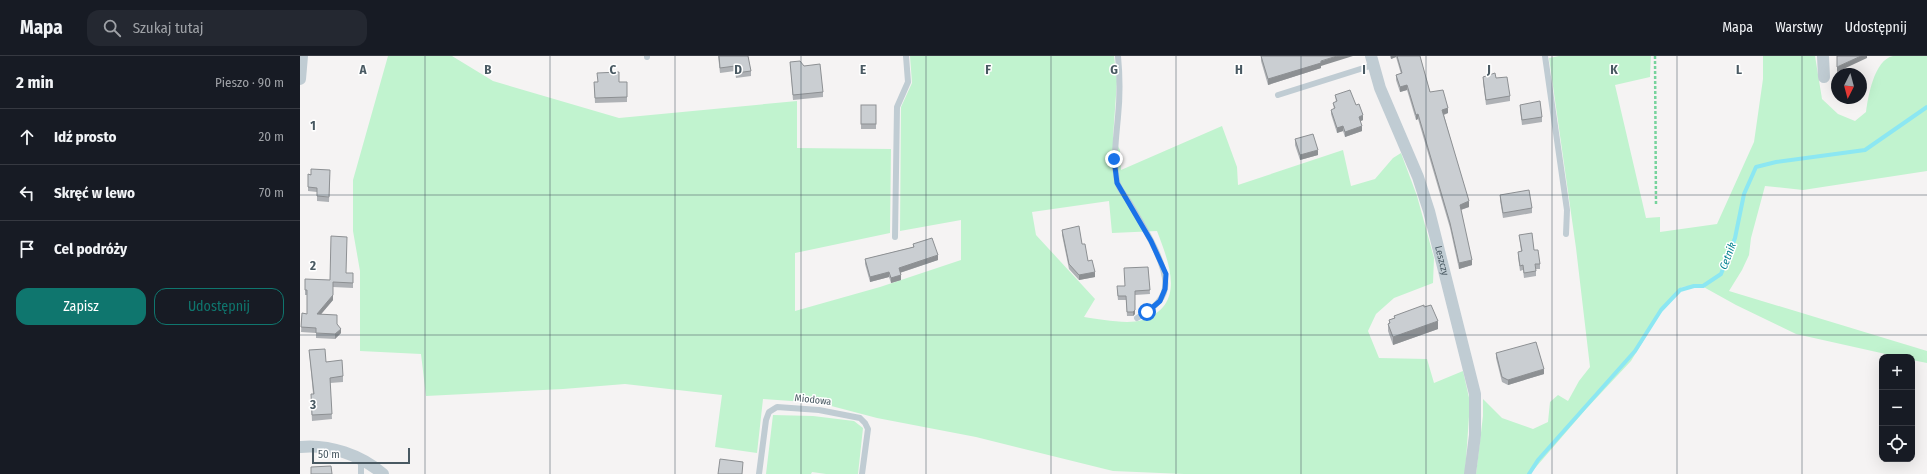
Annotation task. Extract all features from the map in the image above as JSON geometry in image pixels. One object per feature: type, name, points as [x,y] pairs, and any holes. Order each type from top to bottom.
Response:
[{"type":"street","points":[[300,79],[302,56]]},
{"type":"street","points":[[1823,56],[1824,77]]},
{"type":"street","name":"Leszczy","points":[[1372,60],[1380,88],[1418,177],[1429,211],[1475,394],[1475,435],[1470,474]]},
{"type":"street","points":[[300,447],[311,446],[329,448],[361,459],[384,474]]},
{"type":"lane","points":[[895,237],[897,107],[908,82],[906,56]]},
{"type":"lane","points":[[1118,56],[1120,80],[1119,116],[1114,159],[1117,183],[1151,241],[1166,274],[1165,289],[1160,301],[1137,318]]},
{"type":"lane","points":[[1545,56],[1567,210],[1566,234]]},
{"type":"lane","points":[[1278,95],[1372,60]]},
{"type":"lane","name":"Miodowa","points":[[759,474],[766,420],[769,412],[777,407],[819,410],[860,418],[868,429],[862,474]]},
{"type":"lane","points":[[361,459],[361,474]]},
{"type":"path","points":[[1655,56],[1656,205]]},
{"type":"green space","points":[[388,56],[452,56],[493,81],[619,118],[797,101],[797,148],[891,149],[890,233],[795,253],[795,311],[880,287],[961,260],[961,220],[900,231],[901,107],[912,83],[910,56],[1114,56],[1117,81],[1113,137],[1120,150],[1121,170],[1222,126],[1237,167],[1238,185],[1343,150],[1351,186],[1375,179],[1393,158],[1401,153],[1417,196],[1434,258],[1433,283],[1394,298],[1376,314],[1368,331],[1379,358],[1427,359],[1434,383],[1463,371],[1470,402],[1465,474],[1184,474],[1113,471],[976,437],[877,418],[820,403],[763,399],[757,453],[715,447],[722,395],[625,384],[563,389],[426,396],[421,354],[360,351],[360,271],[353,231],[353,180]],"holes":[[[1109,201],[1112,233],[1157,231],[1162,243],[1169,269],[1171,282],[1170,294],[1165,304],[1156,313],[1142,320],[1121,322],[1084,317],[1095,299],[1036,235],[1032,212]]]},
{"type":"green space","points":[[1559,56],[1651,56],[1650,77],[1615,85],[1646,218],[1660,217],[1660,232],[1717,224],[1754,142],[1763,79],[1763,56],[1815,56],[1822,99],[1838,114],[1855,121],[1866,112],[1868,97],[1873,80],[1881,64],[1886,59],[1893,56],[1927,56],[1927,171],[1803,190],[1765,186],[1751,238],[1749,255],[1729,291],[1927,351],[1927,363],[1915,361],[1915,354],[1886,354],[1796,334],[1736,305],[1700,285],[1682,287],[1659,315],[1631,361],[1586,409],[1530,474],[1476,474],[1483,416],[1483,399],[1502,418],[1533,429],[1548,422],[1550,402],[1558,395],[1568,401],[1579,381],[1590,367],[1576,248],[1549,58]]},
{"type":"green space","points":[[773,415],[813,416],[854,421],[863,428],[858,474],[826,474],[812,472],[811,474],[766,474]]},
{"type":"building","points":[[719,56],[748,56],[751,71],[736,73],[735,66],[720,68]]},
{"type":"building","points":[[1261,56],[1337,56],[1321,61],[1321,63],[1268,79]]},
{"type":"building","points":[[1397,56],[1420,56],[1430,92],[1443,90],[1448,108],[1442,110],[1469,201],[1460,205],[1472,260],[1459,263],[1450,223],[1418,114],[1416,115],[1407,85],[1400,87],[1396,75],[1402,73]]},
{"type":"building","points":[[1837,56],[1861,56],[1837,67]]},
{"type":"building","points":[[800,61],[804,66],[820,64],[823,92],[793,95],[790,62]]},
{"type":"building","points":[[619,72],[619,82],[627,82],[627,97],[595,98],[594,82],[598,82],[597,73]]},
{"type":"building","points":[[1495,73],[1496,78],[1507,77],[1510,96],[1486,100],[1483,77]]},
{"type":"building","points":[[1350,90],[1356,105],[1359,104],[1363,115],[1359,117],[1362,126],[1345,132],[1343,126],[1337,128],[1331,110],[1335,108],[1333,103],[1337,101],[1335,95]]},
{"type":"building","points":[[1540,101],[1542,117],[1522,120],[1520,105]]},
{"type":"building","points":[[861,105],[876,105],[876,124],[861,124]]},
{"type":"building","points":[[1313,134],[1318,150],[1300,155],[1295,139]]},
{"type":"building","points":[[311,169],[330,170],[329,197],[317,196],[317,188],[308,187],[308,174],[311,175]]},
{"type":"building","points":[[1529,190],[1532,208],[1503,213],[1500,195]]},
{"type":"building","points":[[1079,226],[1082,244],[1085,244],[1088,261],[1092,260],[1095,272],[1079,275],[1069,264],[1062,230]]},
{"type":"building","points":[[1532,233],[1534,250],[1538,250],[1540,264],[1535,264],[1536,271],[1524,273],[1523,265],[1520,266],[1518,252],[1522,251],[1519,235]]},
{"type":"building","points":[[331,236],[347,237],[346,273],[353,273],[353,283],[333,282],[333,295],[317,314],[337,315],[337,324],[341,329],[335,334],[316,333],[316,328],[301,327],[302,313],[307,314],[307,290],[305,290],[305,279],[330,280]]},
{"type":"building","points":[[932,238],[938,255],[899,268],[901,275],[891,278],[889,272],[870,277],[865,259],[914,247],[913,244]]},
{"type":"building","points":[[1148,267],[1150,290],[1135,291],[1135,310],[1133,312],[1127,312],[1126,296],[1118,296],[1117,286],[1125,286],[1124,268]]},
{"type":"building","points":[[1424,305],[1424,307],[1431,305],[1438,321],[1393,337],[1388,324],[1390,323],[1389,320],[1395,318],[1394,316]]},
{"type":"building","points":[[1536,342],[1544,369],[1508,380],[1502,377],[1496,353]]},
{"type":"building","points":[[325,349],[326,362],[342,360],[343,376],[330,378],[332,414],[312,415],[311,394],[314,394],[309,350]]},
{"type":"building","points":[[720,459],[743,462],[742,474],[718,474]]},
{"type":"building","points":[[331,466],[332,474],[311,474],[311,467]]},
{"type":"waterway","name":"Cetnik","points":[[1529,474],[1538,460],[1635,351],[1661,310],[1680,290],[1694,286],[1703,286],[1721,274],[1735,238],[1744,194],[1756,167],[1776,162],[1865,150],[1927,107]]},
{"type":"route","points":[[1114,159],[1117,183],[1151,241],[1166,274],[1165,289],[1160,301],[1147,312]]}]
